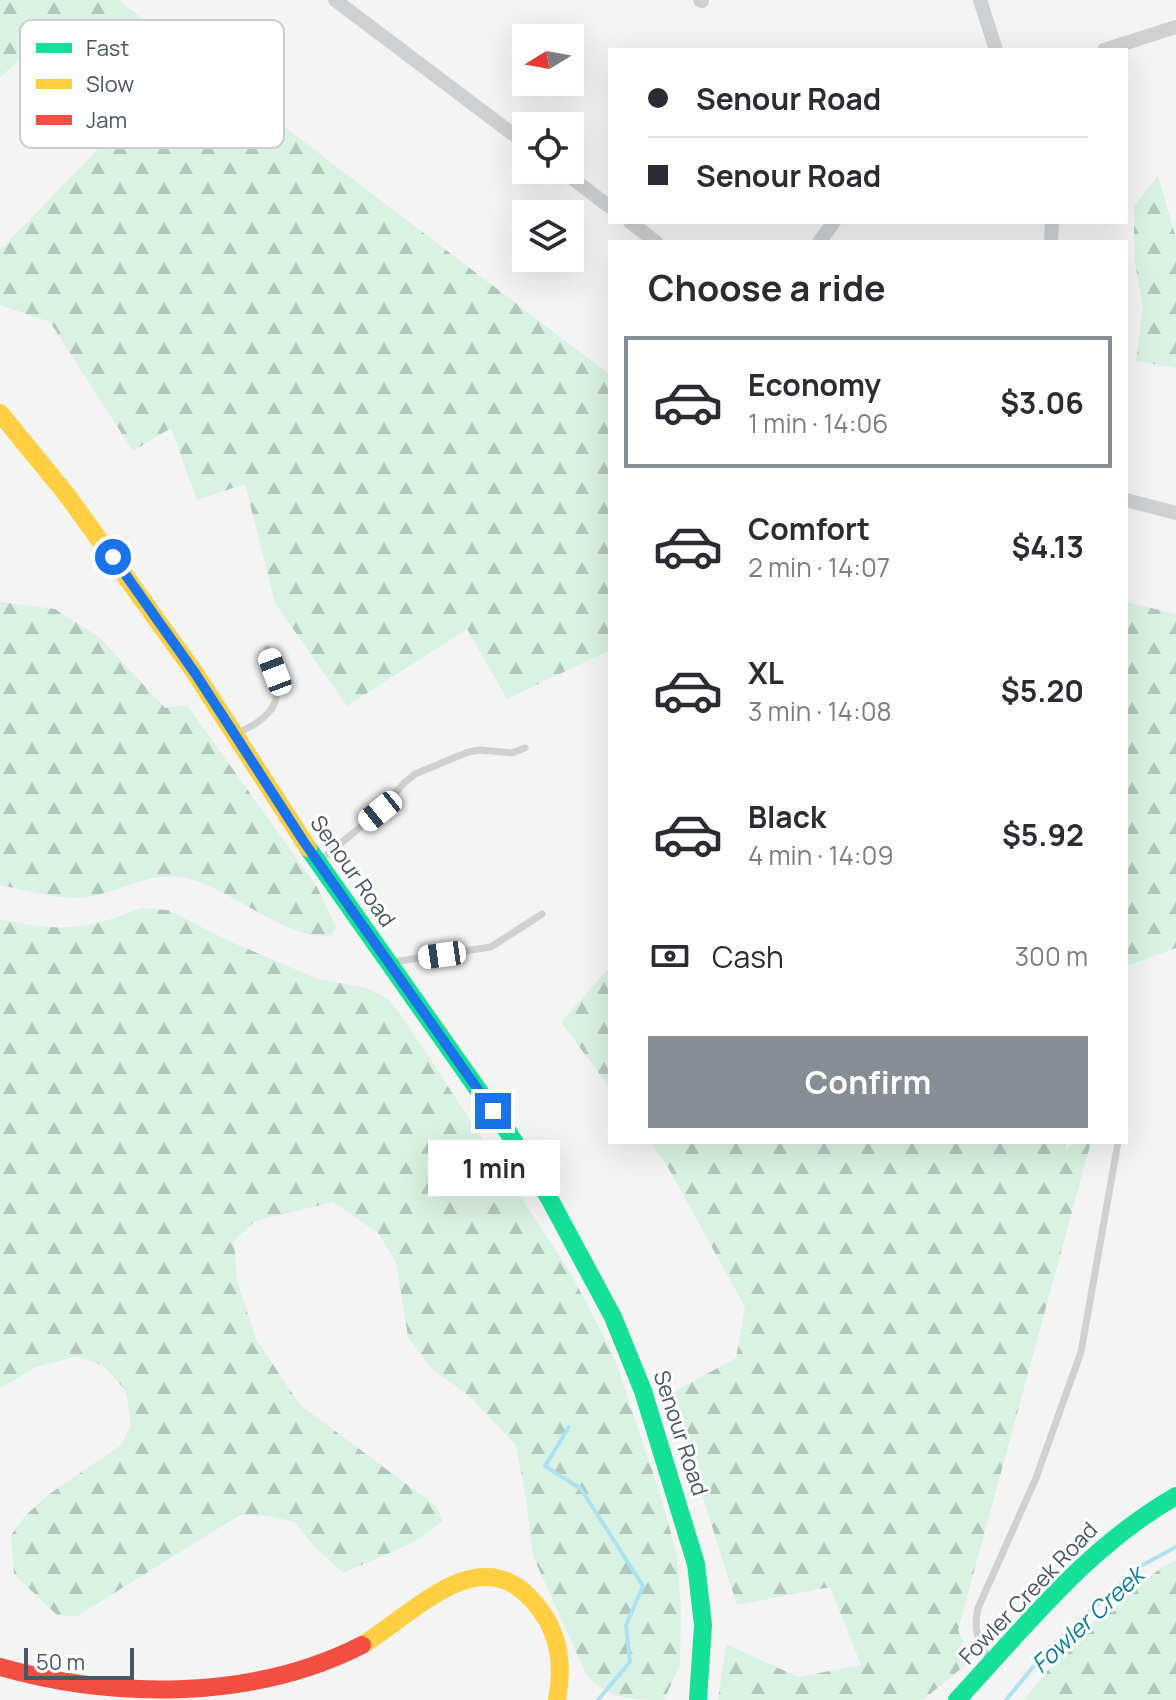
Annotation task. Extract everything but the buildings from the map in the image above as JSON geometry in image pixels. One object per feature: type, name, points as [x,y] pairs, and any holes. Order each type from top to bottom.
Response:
[{"type":"street","points":[[335,0],[512,133]]},
{"type":"street","points":[[980,0],[995,48]]},
{"type":"street","points":[[1110,48],[1176,27]]},
{"type":"street","points":[[580,184],[608,205]]},
{"type":"street","points":[[633,224],[653,240]]},
{"type":"street","name":"Senour Road","points":[[0,413],[128,577],[195,673],[317,862],[510,1135],[549,1198],[613,1317],[643,1391],[696,1564],[703,1625],[698,1700]]},
{"type":"street","points":[[1128,501],[1176,513]]},
{"type":"street","name":"Fowler Creek Road","points":[[957,1700],[1079,1569],[1122,1531],[1176,1496]]},
{"type":"street","points":[[0,1667],[46,1681],[121,1694],[152,1695],[230,1688],[282,1678],[323,1665],[386,1630],[457,1583],[476,1576],[495,1576],[525,1590],[541,1610],[554,1635],[561,1670],[557,1700]]},
{"type":"lane","points":[[234,735],[257,724],[271,712],[276,702],[275,672],[267,649]]},
{"type":"lane","points":[[317,862],[380,811],[415,774],[468,752],[512,753],[525,748]]},
{"type":"lane","points":[[387,963],[491,947],[542,914]]},
{"type":"lane","points":[[991,1663],[977,1640],[975,1620],[1036,1478],[1081,1352],[1118,1144]]},
{"type":"green space","points":[[0,0],[118,0],[144,20],[20,20],[20,59],[0,77]]},
{"type":"green space","points":[[284,127],[608,373],[608,651],[507,699],[467,629],[347,706],[275,603],[245,484],[197,500],[171,428],[133,451],[50,322],[0,305],[0,250],[99,148],[284,148]]},
{"type":"green space","points":[[1158,176],[1176,238],[1176,368],[1136,361],[1143,306],[1134,258],[1134,206]]},
{"type":"green space","points":[[0,602],[55,609],[98,636],[165,708],[187,705],[317,887],[336,927],[332,935],[314,935],[296,930],[217,890],[179,877],[153,878],[78,898],[0,885]]},
{"type":"green space","points":[[1128,602],[1176,614],[1176,948],[1128,965]]},
{"type":"green space","points":[[141,908],[168,910],[229,941],[318,979],[367,988],[389,1000],[403,1018],[570,1272],[614,1356],[677,1555],[681,1609],[680,1665],[664,1700],[622,1697],[605,1690],[587,1676],[533,1556],[516,1445],[469,1396],[431,1368],[408,1337],[396,1262],[378,1233],[333,1202],[255,1221],[234,1241],[237,1281],[256,1339],[300,1405],[436,1506],[443,1521],[412,1543],[343,1573],[313,1545],[295,1522],[268,1516],[240,1515],[77,1616],[57,1615],[14,1574],[11,1535],[25,1516],[48,1495],[121,1445],[131,1426],[126,1391],[104,1366],[77,1356],[36,1367],[0,1388],[0,919],[38,926],[71,927],[104,921]]},
{"type":"green space","points":[[608,969],[608,1085],[561,1022]]},
{"type":"green space","points":[[652,1144],[1065,1144],[1066,1150],[1074,1144],[1090,1144],[958,1630],[971,1660],[923,1700],[718,1700],[726,1644],[798,1677],[861,1665],[830,1587],[737,1605],[670,1394],[736,1358],[745,1307],[665,1162]]},
{"type":"green space","points":[[1176,1560],[1176,1700],[1024,1700],[1075,1636],[1161,1568]]},
{"type":"waterway","points":[[569,1427],[545,1466],[581,1489],[643,1586],[626,1625],[630,1662],[598,1700]]},
{"type":"waterway","name":"Fowler Creek","points":[[1006,1700],[1049,1648],[1139,1567],[1176,1547]]},
{"type":"traffic: fast","points":[[308,848],[510,1135],[549,1198],[613,1317],[643,1391],[696,1564],[703,1625],[698,1700]]},
{"type":"traffic: fast","points":[[957,1700],[1059,1589],[1114,1539],[1176,1496]]},
{"type":"traffic: slow","points":[[0,413],[67,495],[195,673],[308,848]]},
{"type":"traffic: slow","points":[[362,1645],[428,1598],[452,1586],[475,1578],[497,1578],[520,1588],[547,1621],[558,1654],[560,1677],[557,1700]]},
{"type":"traffic: jam","points":[[0,1667],[90,1685],[184,1689],[231,1685],[276,1676],[320,1663],[362,1645]]},
{"type":"route","points":[[113,557],[195,673],[290,823],[493,1111]]}]
